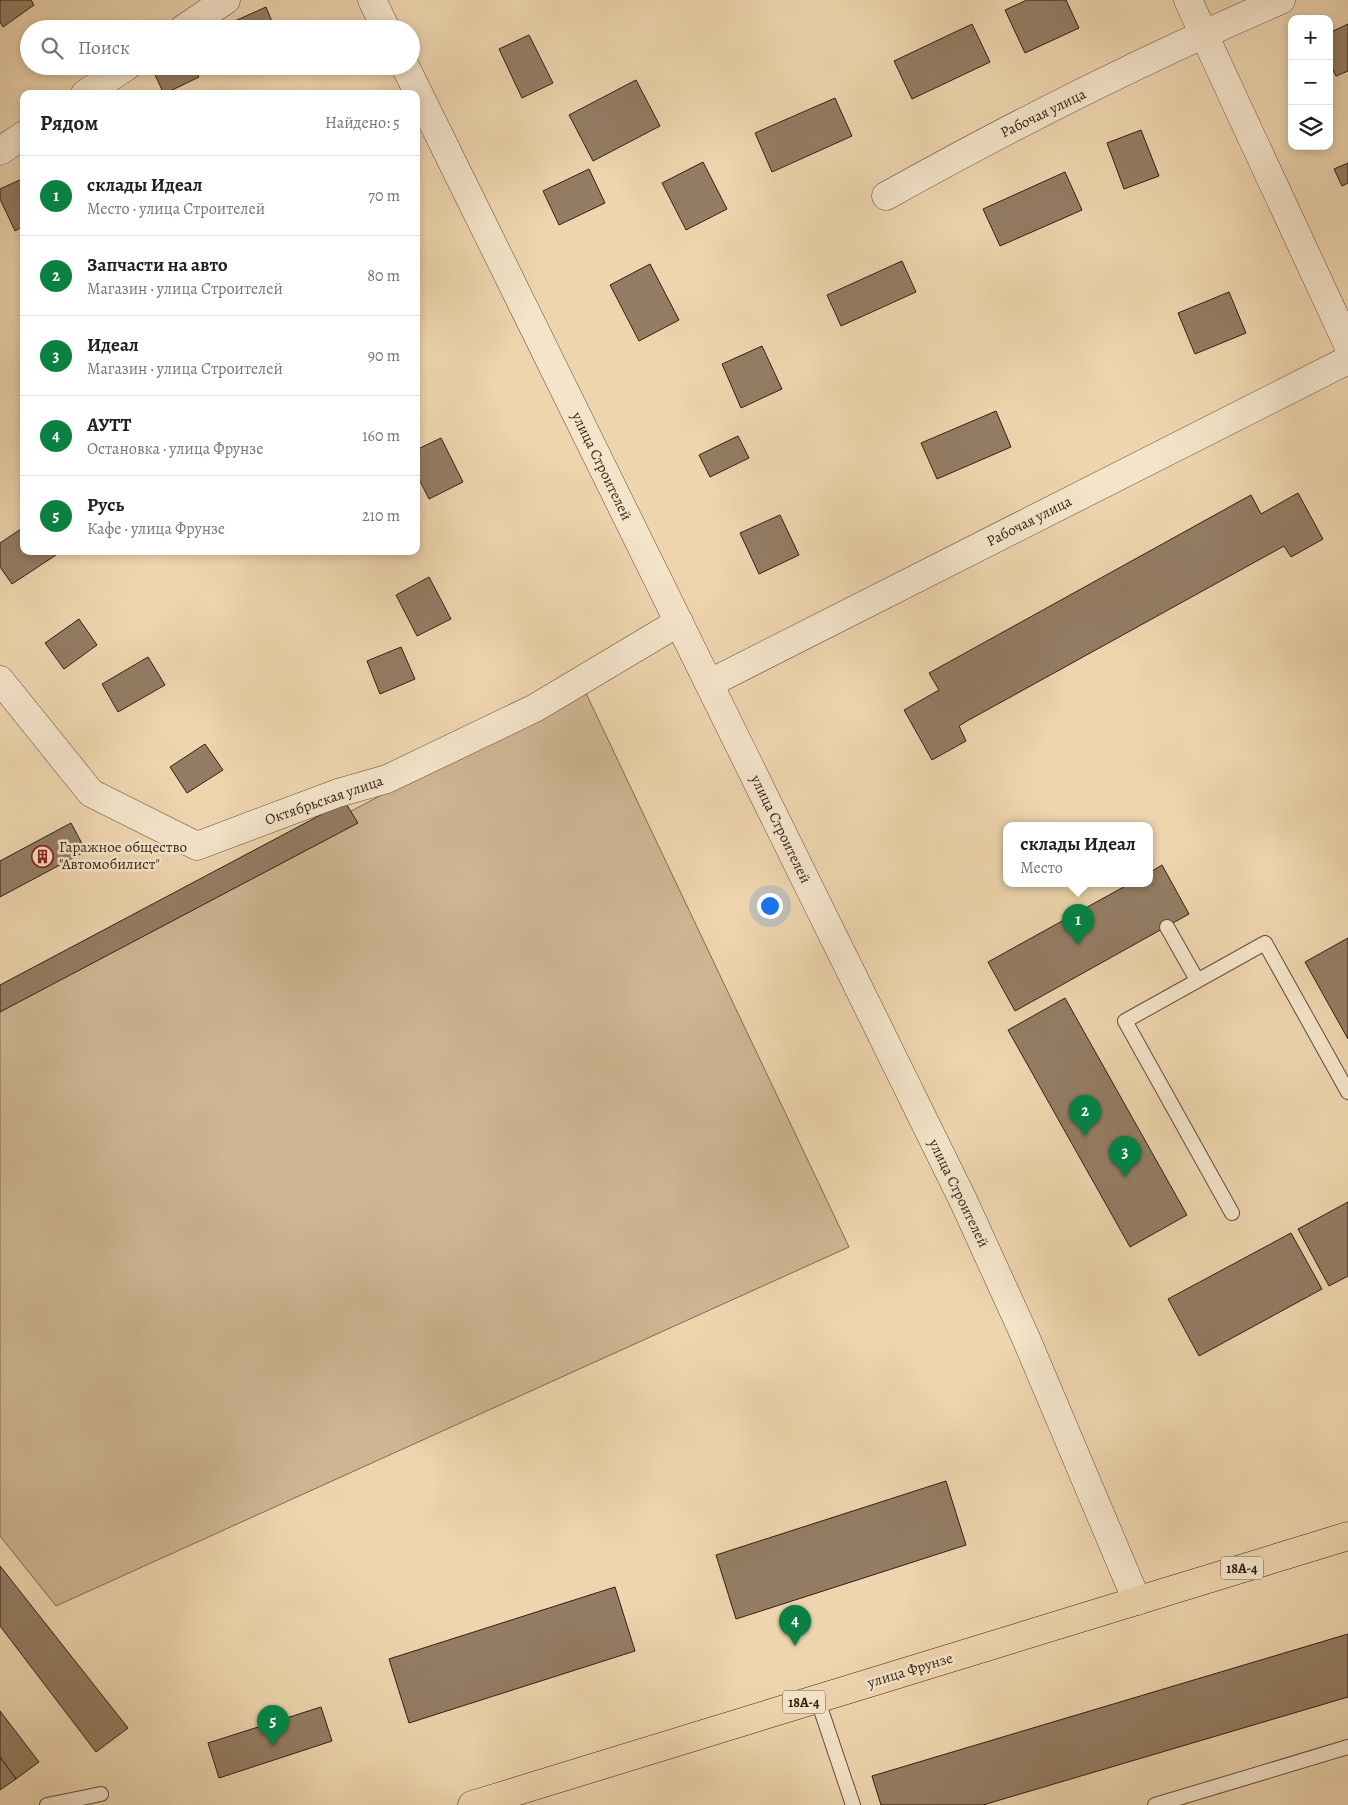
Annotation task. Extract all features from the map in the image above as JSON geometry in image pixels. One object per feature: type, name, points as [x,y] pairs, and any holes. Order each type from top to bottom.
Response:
[{"type":"main road","name":"улица Фрунзе","points":[[472,1805],[1348,1536]]},
{"type":"street","points":[[196,20],[226,0]]},
{"type":"street","points":[[372,0],[382,20]]},
{"type":"street","points":[[1188,0],[1202,34],[1348,345]]},
{"type":"street","name":"Рабочая улица","points":[[886,196],[977,145],[1202,34],[1282,0]]},
{"type":"street","points":[[91,90],[114,75]]},
{"type":"street","name":"улица Строителей","points":[[409,75],[417,90]]},
{"type":"street","name":"улица Строителей","points":[[420,96],[980,1235],[1026,1336],[1137,1601]]},
{"type":"street","points":[[0,151],[20,138]]},
{"type":"street","name":"Рабочая улица","points":[[710,683],[1348,360]]},
{"type":"street","name":"Октябрьская улица","points":[[0,680],[91,792],[197,846],[338,793],[387,779],[535,708],[679,622]]},
{"type":"lane","points":[[1167,927],[1197,980]]},
{"type":"lane","points":[[1232,1213],[1125,1021],[1265,943],[1348,1092]]},
{"type":"lane","points":[[817,1698],[853,1805]]},
{"type":"lane","points":[[1155,1805],[1348,1747]]},
{"type":"lane","points":[[47,1805],[101,1794]]},
{"type":"shaded area","points":[[584,689],[849,1247],[56,1606],[0,1536],[0,995]]},
{"type":"building","points":[[0,0],[31,0],[34,5],[3,27],[0,22]]},
{"type":"building","points":[[1027,0],[1066,0],[1079,28],[1025,53],[1005,10]]},
{"type":"building","points":[[266,7],[271,20],[237,20]]},
{"type":"building","points":[[972,24],[990,62],[912,99],[894,61]]},
{"type":"building","points":[[1348,24],[1348,71],[1336,76],[1333,70],[1333,31]]},
{"type":"building","points":[[529,35],[553,83],[522,98],[499,49]]},
{"type":"building","points":[[155,75],[198,75],[199,77],[172,90],[162,90]]},
{"type":"building","points":[[636,80],[660,126],[593,161],[569,115]]},
{"type":"building","points":[[835,98],[852,136],[772,172],[755,133]]},
{"type":"building","points":[[1141,130],[1159,176],[1124,189],[1107,143]]},
{"type":"building","points":[[703,162],[727,209],[686,230],[662,183]]},
{"type":"building","points":[[1348,163],[1348,183],[1342,186],[1334,169]]},
{"type":"building","points":[[589,169],[605,203],[559,225],[543,191]]},
{"type":"building","points":[[1065,172],[1082,210],[1000,246],[983,209]]},
{"type":"building","points":[[20,180],[20,228],[15,231],[0,199],[0,189]]},
{"type":"building","points":[[902,261],[916,292],[841,326],[827,295]]},
{"type":"building","points":[[650,264],[679,320],[639,341],[610,285]]},
{"type":"building","points":[[1229,292],[1246,333],[1195,354],[1178,313]]},
{"type":"building","points":[[762,346],[782,389],[741,408],[722,364]]},
{"type":"building","points":[[996,411],[1011,447],[937,479],[921,443]]},
{"type":"building","points":[[738,436],[749,458],[710,477],[699,455]]},
{"type":"building","points":[[441,438],[463,482],[429,499],[420,481],[420,448]]},
{"type":"building","points":[[1298,493],[1323,539],[1291,557],[1284,546],[967,721],[959,726],[966,741],[932,760],[904,710],[939,690],[929,673],[1251,495],[1261,514]]},
{"type":"building","points":[[780,515],[799,555],[759,574],[740,533]]},
{"type":"building","points":[[20,530],[20,555],[56,555],[12,584],[0,567],[0,543]]},
{"type":"building","points":[[429,577],[451,619],[417,636],[396,595]]},
{"type":"building","points":[[79,619],[97,645],[64,669],[45,643]]},
{"type":"building","points":[[401,647],[415,679],[380,694],[367,661]]},
{"type":"building","points":[[148,657],[165,685],[118,712],[102,684]]},
{"type":"building","points":[[205,744],[223,770],[187,793],[170,767]]},
{"type":"building","points":[[345,802],[358,823],[0,1012],[0,985]]},
{"type":"building","name":"Гаражное общество \"Автомобилист\"","points":[[71,823],[86,851],[0,897],[0,861]]},
{"type":"building","points":[[1162,865],[1189,914],[1015,1011],[988,962],[1124,887],[1153,887],[1153,871]]},
{"type":"building","points":[[1348,938],[1348,1039],[1305,962]]},
{"type":"building","points":[[1065,998],[1187,1215],[1130,1247],[1008,1030]]},
{"type":"building","points":[[1348,1202],[1348,1276],[1329,1286],[1298,1229]]},
{"type":"building","points":[[1291,1233],[1322,1289],[1199,1356],[1168,1299]]},
{"type":"building","points":[[946,1481],[966,1545],[736,1619],[716,1555]]},
{"type":"building","points":[[0,1566],[128,1728],[96,1752],[0,1626]]},
{"type":"building","points":[[615,1587],[635,1651],[409,1723],[389,1659]]},
{"type":"building","points":[[1348,1634],[1348,1697],[983,1805],[881,1805],[872,1776]]},
{"type":"building","points":[[321,1707],[332,1741],[219,1778],[208,1743]]},
{"type":"building","points":[[0,1711],[39,1762],[16,1779],[0,1757]]},
{"type":"building","points":[[0,1757],[16,1779],[0,1790]]},
{"type":"place","name":"Гаражное общество \"Автомобилист\"","points":[[43,856]]},
{"type":"place","name":"склады Идеал","points":[[1078,945]]},
{"type":"place","name":"Запчасти на авто","points":[[1085,1136]]},
{"type":"place","name":"Идеал","points":[[1125,1177]]},
{"type":"place","name":"АУТТ","points":[[795,1646]]},
{"type":"place","name":"Русь","points":[[273,1746]]}]
